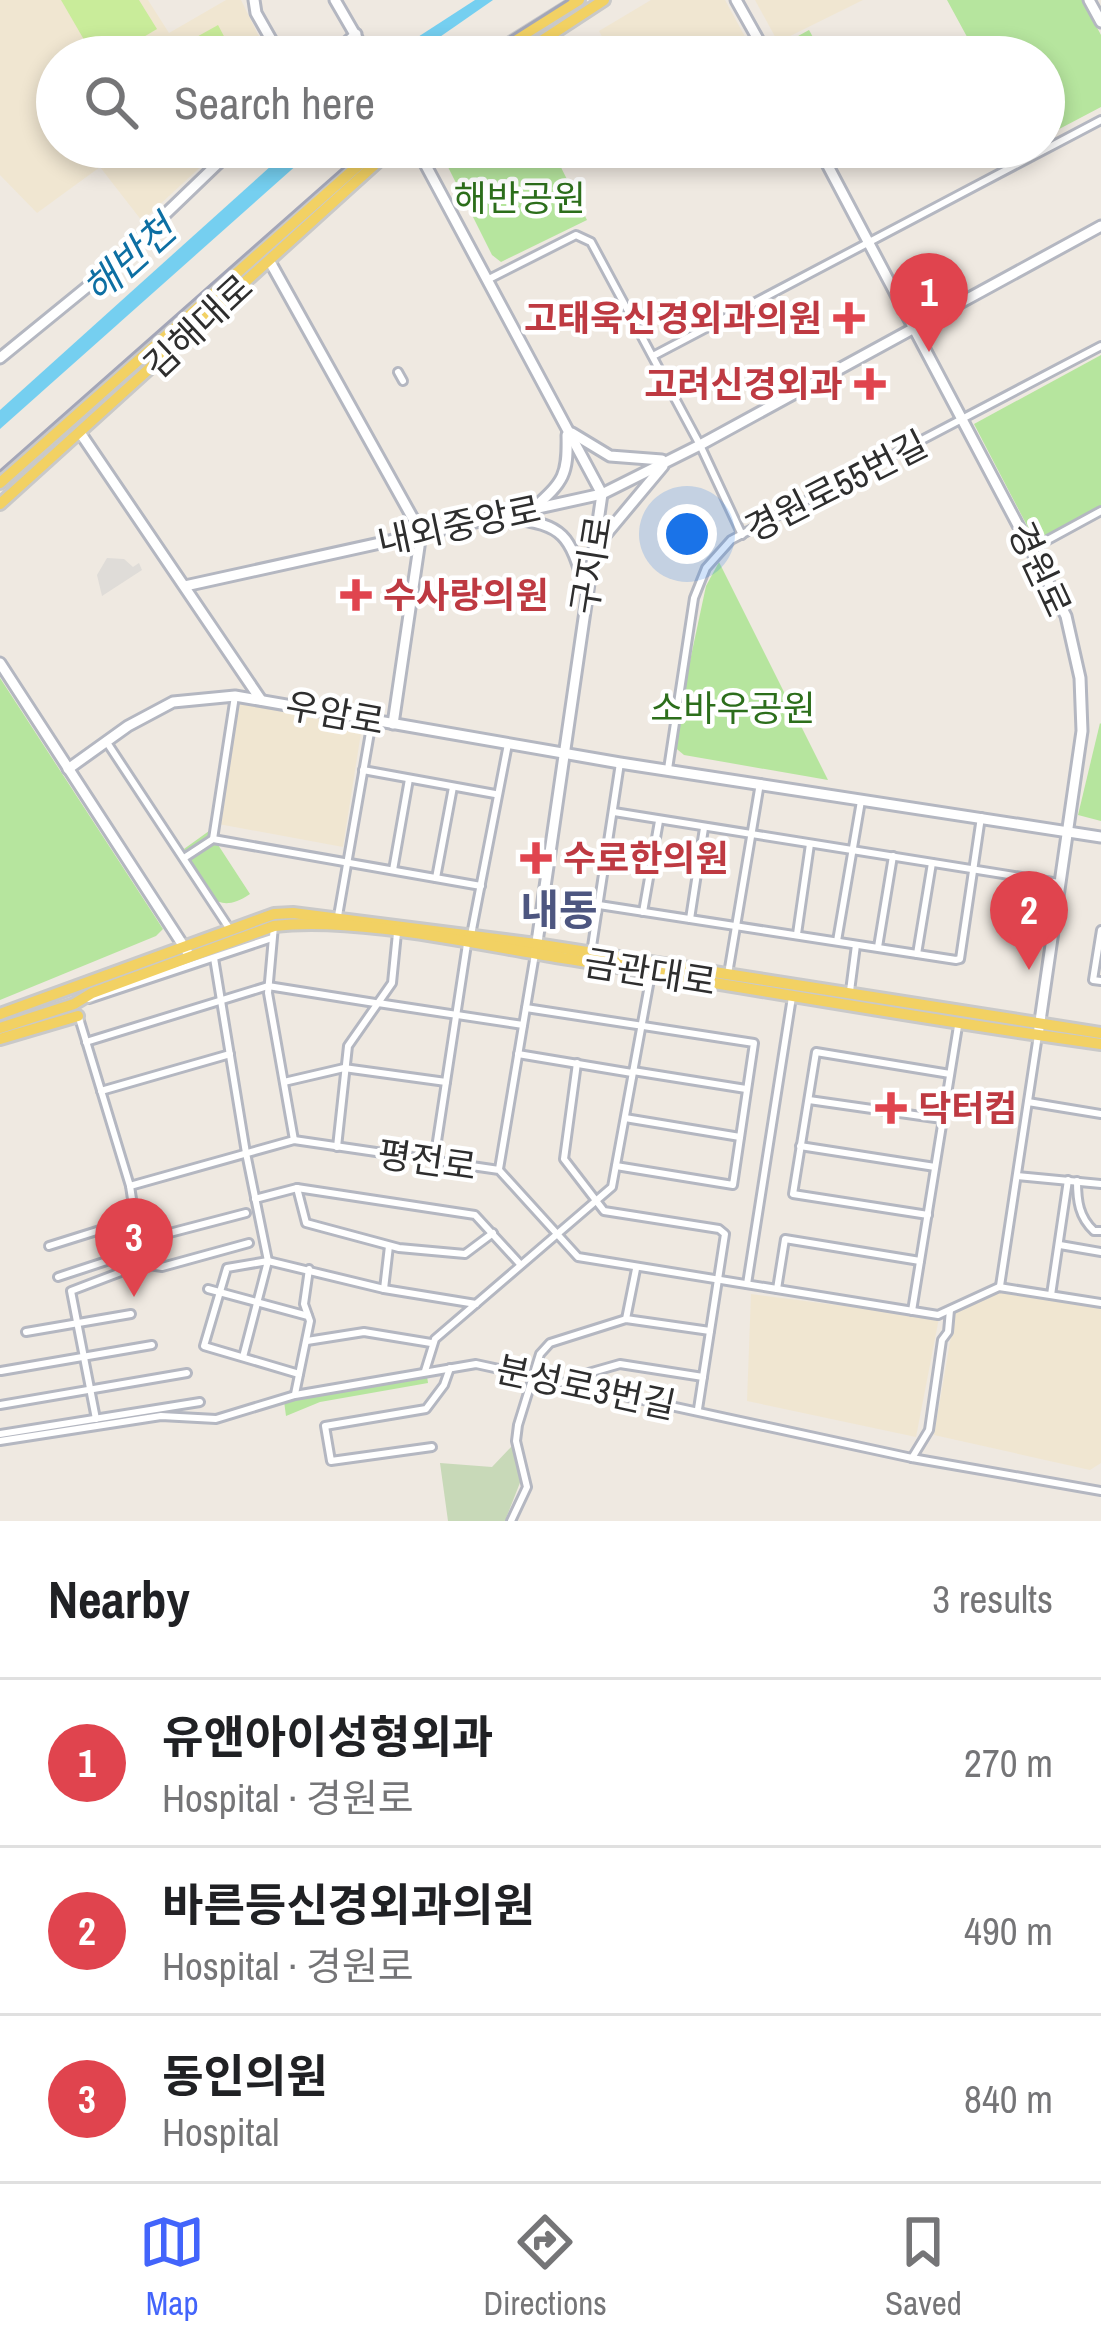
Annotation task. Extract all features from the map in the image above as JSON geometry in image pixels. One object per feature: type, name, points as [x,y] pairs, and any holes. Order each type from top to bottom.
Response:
[{"type":"main road","points":[[522,36],[579,0]]},
{"type":"main road","points":[[549,36],[604,0]]},
{"type":"main road","name":"김해대로","points":[[0,483],[355,168]]},
{"type":"main road","name":"김해대로","points":[[0,504],[371,168]]},
{"type":"main road","name":"금관대로","points":[[0,1028],[74,1004],[274,914],[338,916],[469,940]]},
{"type":"main road","name":"금관대로","points":[[187,952],[298,923],[536,949],[958,1022],[1101,1033]]},
{"type":"main road","name":"금관대로","points":[[536,949],[591,953],[850,994],[1101,1044]]},
{"type":"main road","points":[[0,1039],[74,1004]]},
{"type":"main road","name":"금관대로","points":[[0,1014],[74,1004]]},
{"type":"street","points":[[254,0],[268,36]]},
{"type":"street","points":[[334,0],[354,36]]},
{"type":"street","points":[[736,0],[756,36]]},
{"type":"street","points":[[1089,0],[1101,22]]},
{"type":"street","points":[[1065,139],[1101,120]]},
{"type":"street","points":[[0,358],[103,274],[213,168]]},
{"type":"street","name":"구지로","points":[[427,168],[602,494],[536,949]]},
{"type":"street","name":"경원로","points":[[829,168],[1066,616],[1080,678],[1082,731],[1039,1029]]},
{"type":"street","points":[[652,356],[1008,168]]},
{"type":"street","name":"내외중앙로","points":[[185,586],[602,494],[1101,226]]},
{"type":"street","points":[[487,280],[582,235],[591,242],[700,445],[742,535]]},
{"type":"street","points":[[269,260],[421,533],[393,724]]},
{"type":"street","name":"경원로55번길","points":[[668,769],[694,598],[706,568],[731,540],[1101,346]]},
{"type":"street","points":[[398,372],[403,381]]},
{"type":"street","points":[[567,430],[610,456],[668,460]]},
{"type":"street","points":[[533,509],[554,490],[568,467],[567,430]]},
{"type":"street","points":[[81,434],[261,700]]},
{"type":"street","points":[[593,549],[668,460]]},
{"type":"street","points":[[1033,548],[1101,511]]},
{"type":"street","points":[[498,517],[544,522],[561,532],[573,548],[586,592]]},
{"type":"street","points":[[0,663],[187,952]]},
{"type":"street","points":[[213,839],[236,696]]},
{"type":"street","name":"우암로","points":[[68,769],[173,702],[236,696],[564,754],[1101,837]]},
{"type":"street","points":[[338,916],[372,721]]},
{"type":"street","points":[[106,741],[231,931]]},
{"type":"street","points":[[434,1161],[469,940],[508,744]]},
{"type":"street","points":[[591,953],[620,763]]},
{"type":"street","points":[[363,770],[496,794]]},
{"type":"street","points":[[393,870],[410,779]]},
{"type":"street","points":[[728,974],[760,783]]},
{"type":"street","points":[[436,878],[453,786]]},
{"type":"street","points":[[837,941],[861,801]]},
{"type":"street","points":[[614,812],[1059,883]]},
{"type":"street","points":[[598,905],[960,958],[981,818]]},
{"type":"street","points":[[644,912],[659,820]]},
{"type":"street","points":[[690,919],[704,827]]},
{"type":"street","points":[[184,858],[213,839],[481,886]]},
{"type":"street","points":[[797,934],[810,844]]},
{"type":"street","points":[[878,948],[892,856]]},
{"type":"street","points":[[917,954],[932,862]]},
{"type":"street","points":[[1101,929],[1093,980],[1101,981]]},
{"type":"street","points":[[142,1264],[130,1186],[74,1004],[214,958],[273,932],[268,986],[294,1140]]},
{"type":"street","points":[[337,1147],[348,1046],[392,983],[397,933]]},
{"type":"street","points":[[850,994],[856,945]]},
{"type":"street","points":[[499,1170],[536,949]]},
{"type":"street","points":[[214,958],[268,1261],[243,1357]]},
{"type":"street","points":[[425,1372],[431,1343],[612,1187],[651,970]]},
{"type":"street","points":[[86,1042],[268,986],[523,1025]]},
{"type":"street","points":[[747,1284],[793,994]]},
{"type":"street","points":[[526,1008],[754,1042],[733,1185],[616,1166]]},
{"type":"street","points":[[912,1311],[958,1022]]},
{"type":"street","points":[[1039,1029],[1000,1287],[1101,1303]]},
{"type":"street","points":[[928,1215],[793,1194],[800,1146],[816,1052],[950,1075]]},
{"type":"street","points":[[101,1091],[231,1053]]},
{"type":"street","points":[[518,1054],[746,1089]]},
{"type":"street","points":[[577,1063],[564,1159],[604,1211],[723,1230],[698,1410]]},
{"type":"street","points":[[284,1082],[344,1068],[448,1083]]},
{"type":"street","points":[[808,1100],[942,1119]]},
{"type":"street","points":[[1028,1102],[1101,1114]]},
{"type":"street","points":[[624,1118],[740,1137]]},
{"type":"street","name":"평전로","points":[[130,1186],[294,1140],[499,1170],[578,1257],[938,1315],[1000,1287]]},
{"type":"street","points":[[800,1146],[935,1167]]},
{"type":"street","points":[[1016,1175],[1101,1184]]},
{"type":"street","points":[[1072,1181],[1085,1223],[1101,1231]]},
{"type":"street","points":[[1051,1295],[1072,1181]]},
{"type":"street","points":[[255,1199],[297,1188],[475,1215],[521,1265]]},
{"type":"street","points":[[297,1188],[306,1223],[389,1246],[465,1254],[493,1233]]},
{"type":"street","points":[[58,1276],[128,1254],[138,1244],[246,1214]]},
{"type":"street","points":[[49,1246],[135,1219]]},
{"type":"street","points":[[777,1289],[785,1239],[920,1261]]},
{"type":"street","points":[[96,1419],[71,1291],[142,1264],[162,1267],[249,1243]]},
{"type":"street","points":[[1060,1245],[1101,1252]]},
{"type":"street","points":[[384,1289],[389,1246]]},
{"type":"street","points":[[299,1374],[204,1346],[227,1268],[268,1261],[384,1289],[476,1304]]},
{"type":"street","points":[[626,1319],[636,1268]]},
{"type":"street","points":[[295,1395],[307,1341],[304,1304],[309,1269]]},
{"type":"street","points":[[208,1289],[308,1316]]},
{"type":"street","points":[[912,1458],[929,1430],[950,1310]]},
{"type":"street","points":[[26,1332],[131,1314]]},
{"type":"street","points":[[511,1521],[526,1487],[516,1441],[540,1354],[550,1343],[626,1319],[710,1331]]},
{"type":"street","points":[[307,1341],[364,1332],[431,1343]]},
{"type":"street","points":[[1,1371],[152,1345]]},
{"type":"street","name":"분성로3번길","points":[[0,1438],[160,1416],[216,1419],[295,1395],[476,1364],[912,1458],[1097,1490]]},
{"type":"street","points":[[578,1385],[585,1374],[620,1364],[703,1377]]},
{"type":"street","points":[[432,1447],[331,1461],[325,1426],[426,1409],[450,1368]]},
{"type":"street","points":[[0,1406],[187,1373]]},
{"type":"street","points":[[0,1438],[200,1402]]},
{"type":"street","points":[[1097,1490],[1101,1477]]},
{"type":"shaded area","points":[[0,0],[148,0],[169,33],[226,0],[241,0],[259,36],[36,36],[36,168],[99,168],[37,213],[0,175]]},
{"type":"shaded area","points":[[651,0],[725,0],[745,36],[602,36],[599,31]]},
{"type":"shaded area","points":[[755,0],[863,0],[790,36],[775,36]]},
{"type":"shaded area","points":[[101,168],[199,168],[142,221]]},
{"type":"shaded area","points":[[107,558],[124,559],[133,567],[139,563],[142,570],[102,596],[97,575]]},
{"type":"shaded area","points":[[240,703],[363,720],[343,847],[213,823]]},
{"type":"shaded area","points":[[1003,1287],[1101,1303],[1101,1463],[1090,1470],[934,1435],[956,1307]]},
{"type":"shaded area","points":[[751,1294],[939,1318],[916,1437],[747,1401]]},
{"type":"green space","points":[[61,0],[139,0],[157,29],[145,36],[82,36]]},
{"type":"green space","points":[[947,0],[1082,0],[1101,35],[1101,107],[1065,126],[1065,36],[967,36]]},
{"type":"green space","points":[[218,25],[224,36],[198,36]]},
{"type":"green space","name":"해반공원","points":[[448,168],[561,168],[587,220],[501,262],[492,255]]},
{"type":"green space","points":[[1101,355],[1101,507],[1035,541],[974,424]]},
{"type":"green space","name":"소바우공원","points":[[719,562],[828,780],[684,755],[672,745],[706,586]]},
{"type":"green space","points":[[0,678],[163,929],[156,936],[0,1000]]},
{"type":"green space","points":[[1101,724],[1101,821],[1078,815]]},
{"type":"green space","points":[[209,831],[250,894],[225,903],[208,894],[184,849]]},
{"type":"green space","points":[[427,1376],[428,1383],[320,1402],[286,1416],[284,1401],[293,1397]]},
{"type":"green space","points":[[512,1446],[523,1475],[505,1521],[448,1521],[440,1463],[492,1467]]},
{"type":"water","points":[[475,0],[493,0],[441,36],[419,36]]},
{"type":"water","name":"해반천","points":[[269,168],[293,168],[0,429],[0,410]]},
{"type":"tram line","points":[[511,36],[568,0]]},
{"type":"tram line","points":[[0,471],[343,168]]},
{"type":"place","name":"고태욱신경외과의원","points":[[849,318]]},
{"type":"place","name":"유앤아이성형외과","points":[[929,352]]},
{"type":"place","name":"고려신경외과","points":[[870,384]]},
{"type":"place","name":"수사랑의원","points":[[356,595]]},
{"type":"place","name":"수로한의원","points":[[536,858]]},
{"type":"place","name":"바른등신경외과의원","points":[[1029,970]]},
{"type":"place","name":"닥터컴","points":[[891,1108]]},
{"type":"place","name":"동인의원","points":[[134,1297]]},
{"type":"district","name":"내동","points":[[559,910]]}]
